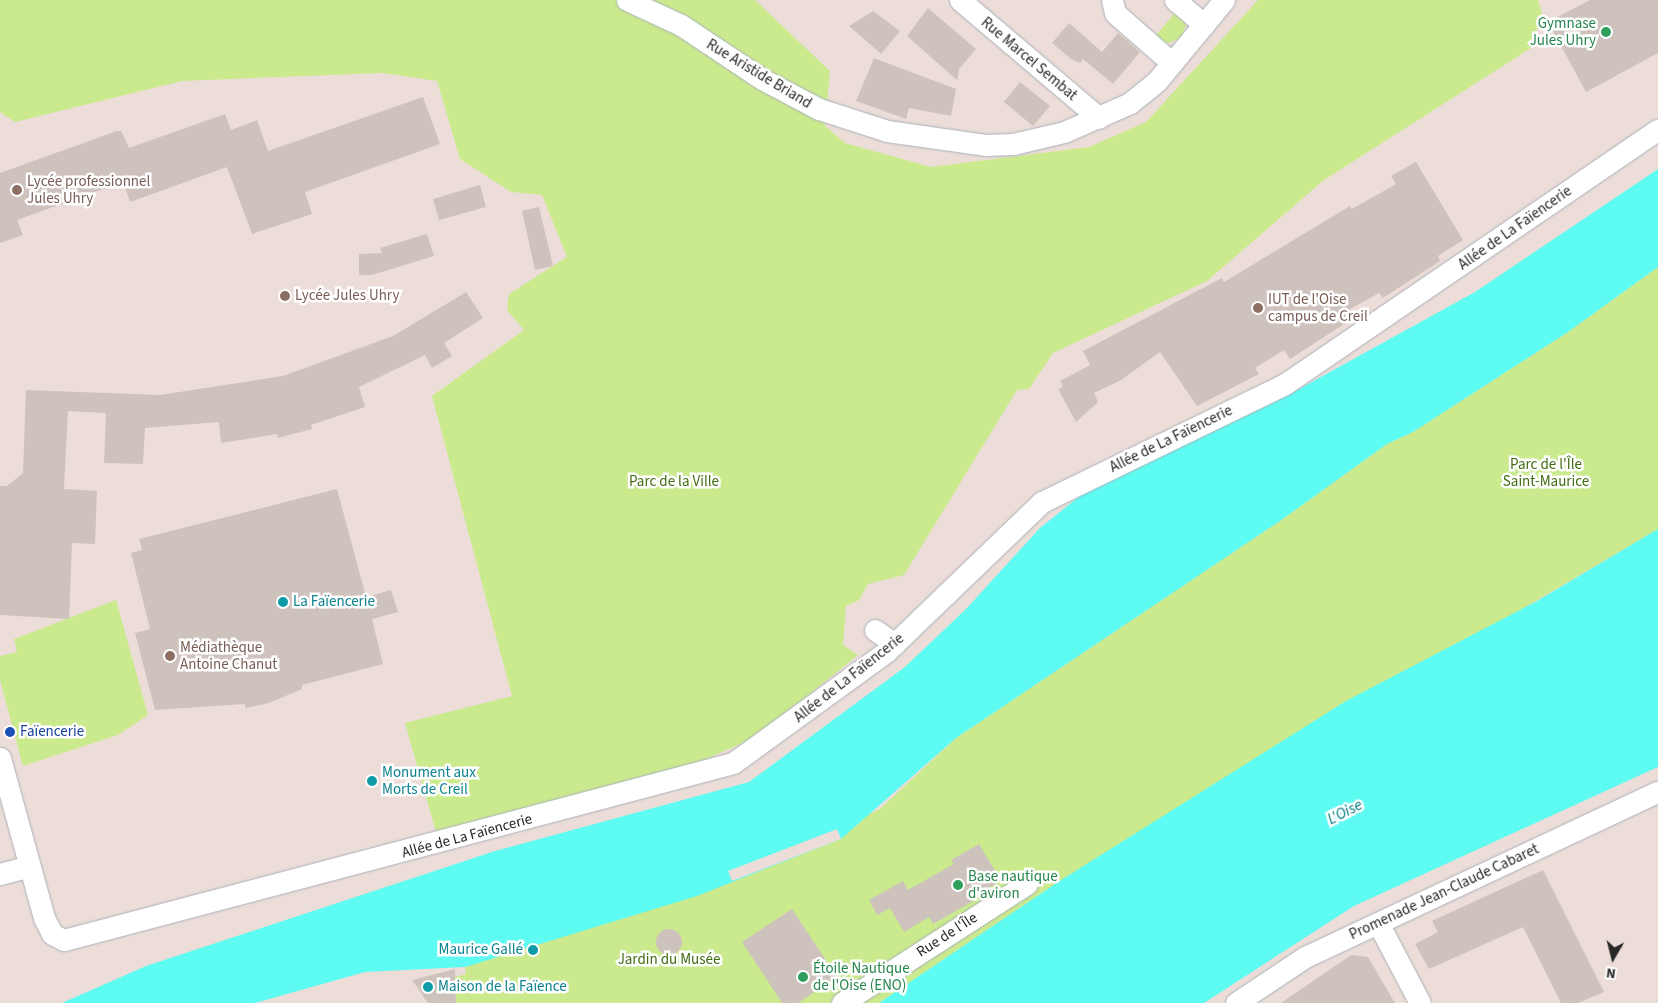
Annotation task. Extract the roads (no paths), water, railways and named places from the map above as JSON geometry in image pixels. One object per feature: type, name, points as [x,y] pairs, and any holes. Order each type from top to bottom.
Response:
[{"type":"street","name":"Rue Aristide Briand","points":[[627,0],[665,16],[779,89],[837,116],[923,138],[985,146],[1046,137],[1099,118],[1138,97],[1172,63],[1224,0]]},
{"type":"street","name":"Rue Marcel Sembat","points":[[960,0],[1099,118]]},
{"type":"street","points":[[1112,0],[1115,13],[1172,63]]},
{"type":"street","points":[[1175,0],[1204,24]]},
{"type":"street","name":"Allée de La Faïencerie","points":[[0,758],[29,866],[52,934],[64,940],[83,938],[733,763],[895,644],[1042,502],[1285,384],[1658,130]]},
{"type":"street","points":[[875,630],[895,644]]},
{"type":"street","name":"Promenade Jean-Claude Cabaret","points":[[1236,1003],[1305,957],[1658,792]]},
{"type":"street","points":[[0,874],[29,866]]},
{"type":"street","name":"Rue de l'Île","points":[[842,1003],[1027,884]]},
{"type":"street","points":[[1378,924],[1420,1003]]},
{"type":"water","points":[[1658,169],[1658,267],[1568,332],[1413,432],[1387,444],[1280,521],[956,738],[841,839],[697,896],[465,967],[365,972],[255,1003],[62,1003],[146,966],[495,851],[749,782],[905,667],[967,608],[1040,528],[1086,491],[1281,399],[1475,292]]},
{"type":"water","name":"L'Oise","points":[[1658,529],[1658,767],[1354,906],[1204,1003],[879,1003],[1058,882],[1346,701],[1537,601]]},
{"type":"place","name":"Gymnase Jules Uhry","points":[[1606,32]]},
{"type":"place","name":"Lycée professionnel Jules Uhry","points":[[17,190]]},
{"type":"place","name":"Lycée Jules Uhry","points":[[285,296]]},
{"type":"place","name":"IUT de l'Oise campus de Creil","points":[[1258,308]]},
{"type":"place","name":"La Faïencerie","points":[[283,602]]},
{"type":"place","name":"Médiathèque Antoine Chanut","points":[[170,656]]},
{"type":"place","name":"Faïencerie","points":[[10,732]]},
{"type":"place","name":"Monument aux Morts de Creil","points":[[372,781]]},
{"type":"place","name":"Base nautique d'aviron","points":[[958,885]]},
{"type":"place","name":"Maurice Gallé","points":[[533,950]]},
{"type":"place","name":"Étoile Nautique de l'Oise (ENO)","points":[[803,977]]},
{"type":"place","name":"Maison de la Faïence","points":[[428,987]]},
{"type":"park label","name":"Parc de l'Île Saint-Maurice","points":[[1546,472]]},
{"type":"park label","name":"Parc de la Ville","points":[[674,482]]},
{"type":"park label","name":"Jardin du Musée","points":[[669,960]]}]
